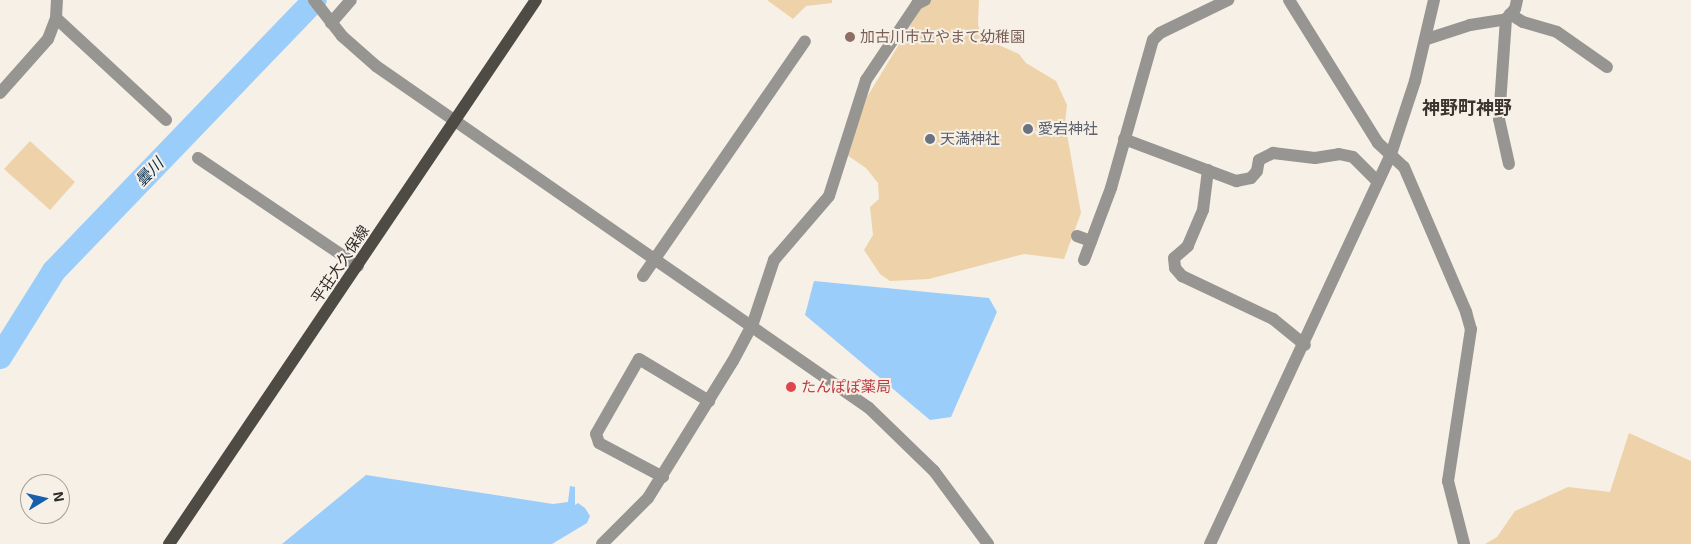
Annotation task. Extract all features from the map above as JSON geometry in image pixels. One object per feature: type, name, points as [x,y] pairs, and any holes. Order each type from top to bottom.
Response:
[{"type":"main road","name":"平荘大久保線","points":[[169,544],[456,123],[536,0]]},
{"type":"street","points":[[0,93],[48,39],[56,18],[57,0]]},
{"type":"street","points":[[314,0],[331,23],[376,66],[845,391],[903,439],[957,500],[988,544]]},
{"type":"street","points":[[331,23],[351,0]]},
{"type":"street","points":[[602,544],[648,498],[709,401],[752,326],[774,260],[829,196],[866,80],[917,4],[925,0]]},
{"type":"street","points":[[1084,260],[1111,188],[1152,40],[1160,33],[1228,0]]},
{"type":"street","points":[[1289,0],[1378,143],[1404,167],[1441,249],[1471,329],[1448,481],[1464,544]]},
{"type":"street","points":[[1210,544],[1305,345],[1391,154],[1427,39],[1434,0]]},
{"type":"street","points":[[1510,164],[1499,119],[1508,16],[1518,0]]},
{"type":"street","points":[[1427,39],[1470,24],[1508,16],[1558,32],[1607,67]]},
{"type":"street","points":[[56,18],[166,120]]},
{"type":"street","points":[[643,276],[805,40]]},
{"type":"street","points":[[1124,139],[1208,170],[1244,181],[1251,178],[1266,154],[1298,154],[1315,158],[1339,154],[1353,157],[1378,182]]},
{"type":"street","points":[[198,158],[358,266]]},
{"type":"street","points":[[1208,170],[1203,210],[1188,246],[1174,258],[1175,268],[1182,276],[1273,320],[1305,345]]},
{"type":"street","points":[[1077,236],[1091,241]]},
{"type":"street","points":[[663,476],[599,444],[596,434],[639,360],[709,401]]},
{"type":"shaded area","points":[[767,0],[832,0],[832,3],[806,6],[793,19]]},
{"type":"shaded area","points":[[926,0],[979,0],[978,25],[983,38],[1019,54],[1026,63],[1056,81],[1067,105],[1065,123],[1081,213],[1064,259],[1024,254],[929,279],[890,281],[880,274],[864,250],[873,235],[870,207],[879,199],[878,183],[866,168],[847,155],[867,97]]},
{"type":"shaded area","points":[[30,141],[75,182],[50,210],[4,169]]},
{"type":"shaded area","points":[[1629,433],[1691,461],[1691,544],[1485,544],[1497,537],[1515,511],[1568,487],[1610,492]]},
{"type":"water","points":[[814,281],[989,298],[997,312],[951,417],[930,420],[805,315]]},
{"type":"water","points":[[366,475],[553,504],[568,502],[570,486],[575,487],[575,505],[578,503],[585,508],[590,516],[587,523],[552,544],[282,544]]},
{"type":"waterway","name":"曇川","points":[[0,357],[54,271],[315,0]]},
{"type":"place","name":"加古川市立やまて幼稚園","points":[[850,37]]},
{"type":"place","name":"愛宕神社","points":[[1028,129]]},
{"type":"place","name":"天満神社","points":[[930,139]]},
{"type":"place","name":"たんぽぽ薬局","points":[[791,387]]},
{"type":"district","name":"神野町神野","points":[[1467,107]]}]
